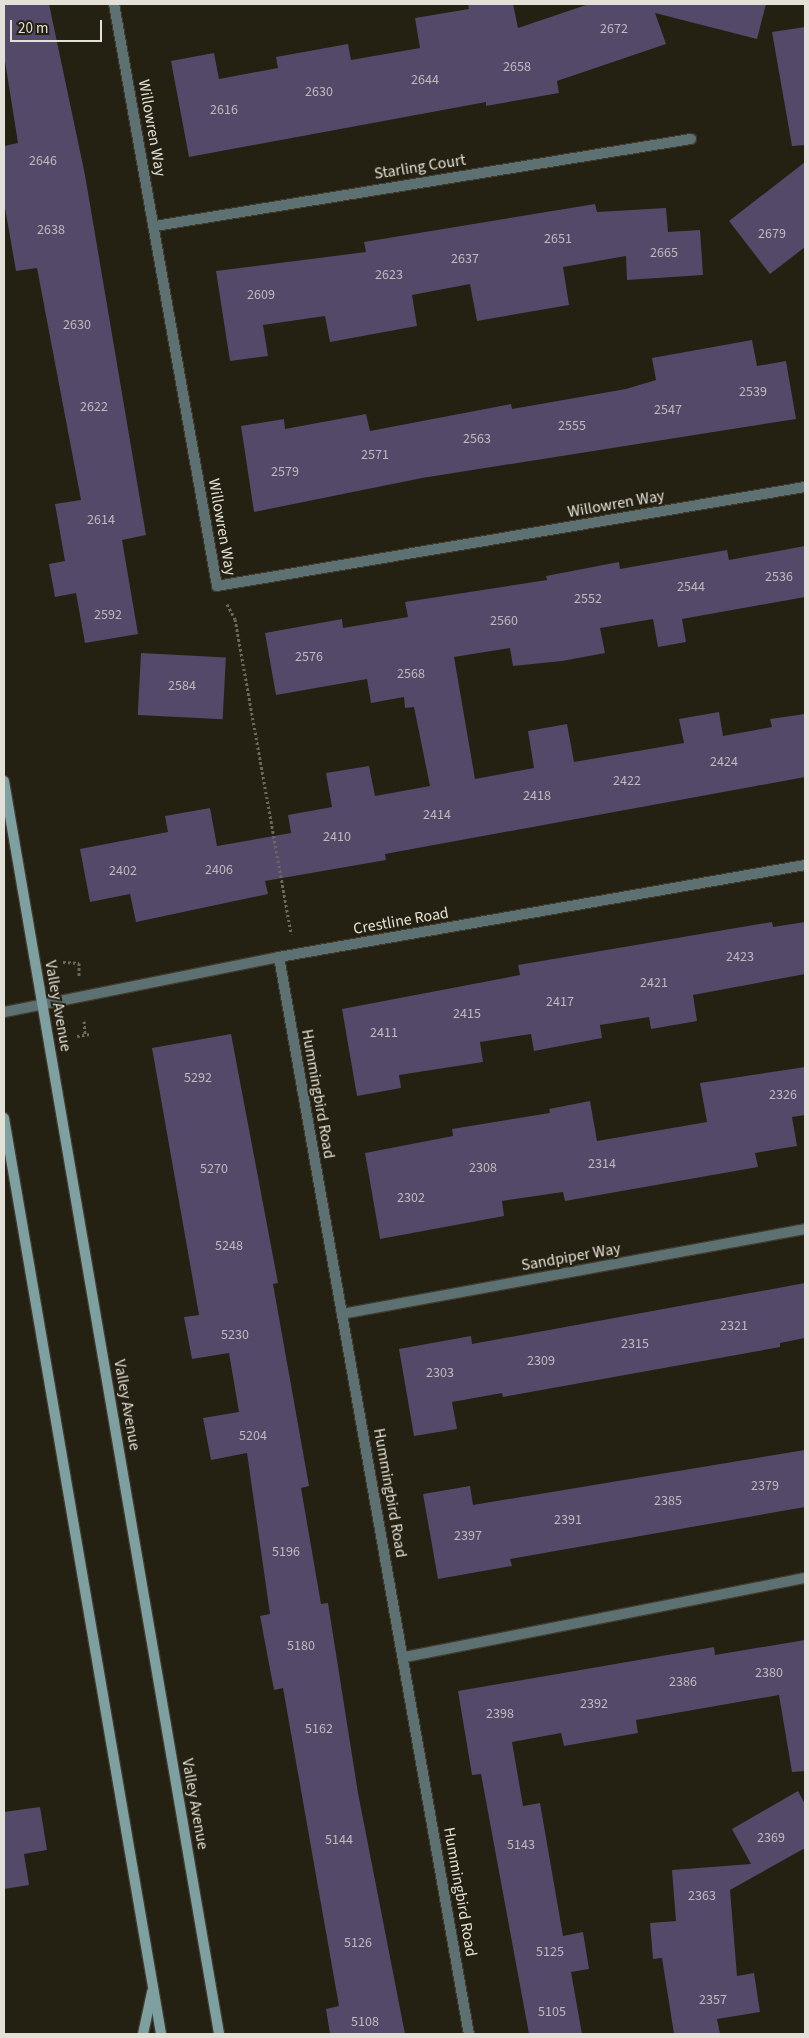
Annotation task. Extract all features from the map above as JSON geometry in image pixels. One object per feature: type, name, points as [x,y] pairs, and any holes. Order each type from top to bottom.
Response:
[{"type":"main road","name":"Valley Avenue","points":[[4,781],[220,2034]]},
{"type":"main road","points":[[4,1118],[161,2034]]},
{"type":"main road","points":[[143,2034],[153,1986]]},
{"type":"street","name":"Willowren Way","points":[[114,4],[217,586],[805,487]]},
{"type":"street","name":"Starling Court","points":[[154,226],[691,139]]},
{"type":"street","name":"Crestline Road","points":[[4,1012],[43,1006],[279,957],[805,865]]},
{"type":"street","name":"Hummingbird Road","points":[[279,957],[405,1657],[469,2034]]},
{"type":"street","name":"Sandpiper Way","points":[[342,1314],[805,1229]]},
{"type":"street","points":[[405,1657],[805,1578]]},
{"type":"path","points":[[217,586],[235,619],[294,955]]},
{"type":"path","points":[[63,962],[79,963],[79,977]]},
{"type":"path","points":[[84,1021],[85,1035]]},
{"type":"path","points":[[77,1036],[90,1034]]},
{"type":"building","points":[[4,4],[49,4],[85,175],[146,535],[122,540],[138,634],[85,643],[76,593],[55,597],[49,564],[65,561],[55,504],[81,500],[37,268],[16,271],[4,202],[4,146],[18,143],[4,55]]},
{"type":"building","points":[[468,4],[513,4],[518,28],[589,4],[766,4],[757,39],[655,13],[666,44],[557,81],[559,93],[486,106],[486,102],[189,157],[171,61],[214,53],[219,79],[278,68],[276,57],[348,44],[351,60],[420,48],[415,18],[469,9]]},
{"type":"building","points":[[805,27],[805,145],[792,146],[772,32]]},
{"type":"building","points":[[805,162],[805,247],[770,274],[729,221]]},
{"type":"building","points":[[595,204],[597,212],[666,208],[668,232],[700,230],[703,275],[627,280],[626,256],[563,267],[569,305],[477,321],[470,284],[412,295],[417,326],[330,342],[325,316],[263,325],[268,356],[230,361],[216,271],[366,252],[364,242]]},
{"type":"building","points":[[752,340],[757,366],[786,361],[796,419],[422,478],[254,512],[241,426],[284,419],[285,429],[366,414],[370,431],[511,404],[512,409],[626,389],[656,380],[652,358]]},
{"type":"building","points":[[805,546],[805,597],[682,619],[686,642],[658,647],[653,619],[600,628],[605,653],[562,661],[513,666],[510,648],[454,657],[475,779],[534,768],[528,731],[567,724],[574,762],[684,743],[679,719],[719,712],[723,736],[772,727],[770,719],[805,714],[805,777],[385,854],[386,860],[265,881],[268,894],[136,922],[130,894],[90,902],[80,849],[168,832],[165,816],[210,808],[217,846],[291,833],[288,815],[332,807],[326,773],[369,766],[375,796],[430,786],[414,707],[405,708],[404,697],[371,703],[367,679],[276,695],[265,633],[342,619],[343,628],[408,617],[405,602],[547,580],[546,576],[619,562],[620,569],[727,550],[729,560]]},
{"type":"building","points":[[141,653],[226,657],[223,719],[138,715]]},
{"type":"building","points":[[772,922],[773,927],[805,922],[805,974],[693,995],[697,1021],[651,1029],[649,1017],[600,1025],[602,1038],[534,1051],[531,1034],[480,1042],[483,1062],[399,1075],[401,1088],[357,1096],[342,1009],[520,975],[518,965]]},
{"type":"building","points":[[231,1034],[278,1283],[273,1284],[309,1486],[301,1488],[321,1604],[328,1603],[358,1793],[405,2034],[330,2034],[326,2009],[339,2006],[283,1688],[274,1690],[260,1616],[270,1614],[247,1453],[211,1460],[203,1418],[239,1412],[229,1353],[192,1359],[184,1317],[199,1315],[152,1048]]},
{"type":"building","points":[[805,1067],[805,1115],[792,1117],[797,1146],[755,1153],[758,1167],[565,1201],[563,1192],[502,1201],[504,1216],[380,1239],[365,1153],[453,1136],[452,1129],[550,1113],[549,1109],[590,1101],[597,1141],[707,1122],[700,1083]]},
{"type":"building","points":[[805,1283],[805,1338],[780,1343],[780,1347],[503,1397],[502,1393],[452,1402],[457,1429],[414,1436],[399,1349],[471,1336],[472,1344]]},
{"type":"building","points":[[805,1450],[805,1507],[510,1559],[512,1566],[438,1579],[423,1494],[470,1486],[473,1505]]},
{"type":"building","points":[[805,1640],[805,1771],[792,1772],[779,1695],[636,1720],[638,1733],[564,1746],[561,1733],[512,1742],[523,1806],[540,1803],[563,1936],[583,1932],[589,1969],[571,1972],[582,2034],[529,2034],[481,1774],[472,1775],[458,1691],[714,1647],[715,1655]]},
{"type":"building","points":[[798,1791],[805,1804],[805,1848],[730,1890],[737,1976],[754,1973],[760,2012],[717,2019],[720,2034],[674,2034],[662,1958],[653,1959],[650,1923],[676,1921],[672,1870],[751,1864],[732,1829]]},
{"type":"building","points":[[40,1807],[47,1850],[24,1854],[29,1885],[4,1889],[4,1812]]}]
